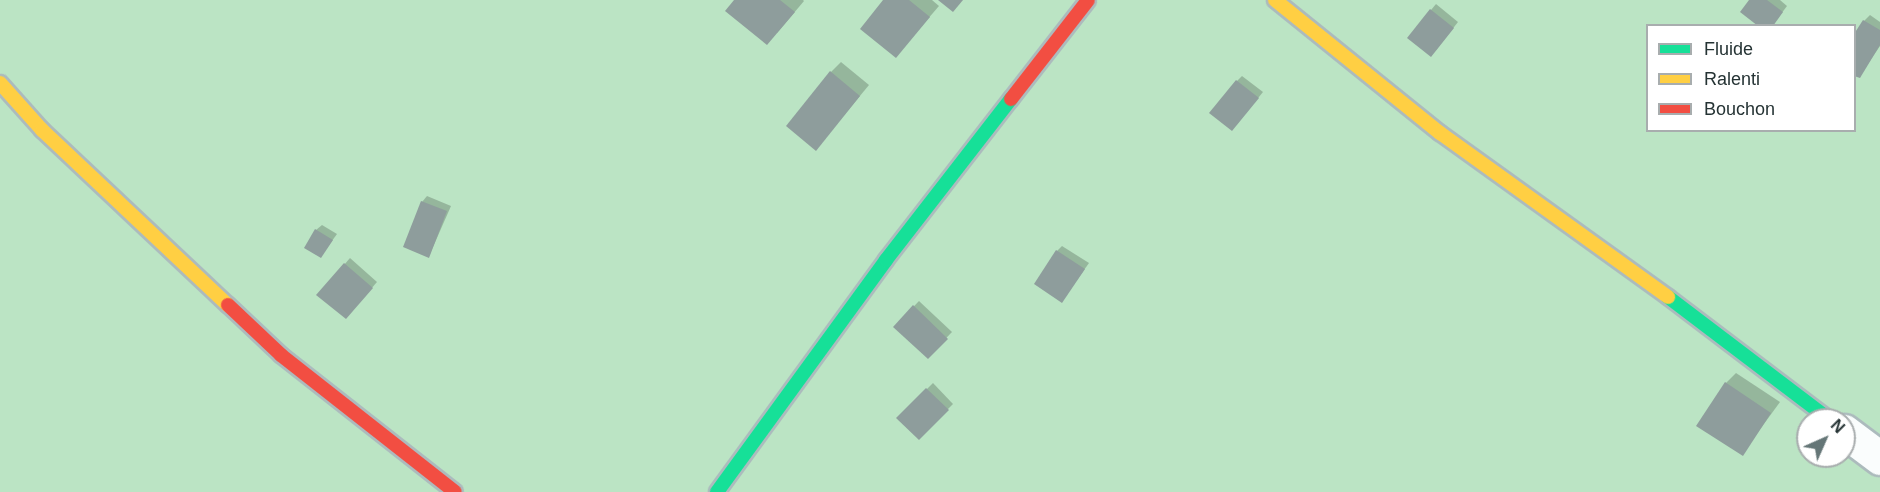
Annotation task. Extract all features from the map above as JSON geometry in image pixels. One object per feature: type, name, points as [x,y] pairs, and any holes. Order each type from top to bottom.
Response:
[{"type":"street","points":[[717,492],[886,260],[1088,0]]},
{"type":"street","points":[[1275,0],[1440,133],[1696,317],[1814,408]]},
{"type":"street","points":[[0,83],[42,130],[281,355],[455,492]]},
{"type":"street","points":[[1856,440],[1880,458]]},
{"type":"green space","points":[[0,0],[1880,0],[1880,492],[0,492]]},
{"type":"building","points":[[734,0],[780,0],[795,12],[767,45],[725,11]]},
{"type":"building","points":[[883,0],[909,0],[930,17],[896,58],[860,29]]},
{"type":"building","points":[[938,0],[963,0],[953,12]]},
{"type":"building","points":[[1749,0],[1767,0],[1783,12],[1774,24],[1755,24],[1740,12]]},
{"type":"building","points":[[1430,9],[1454,28],[1431,57],[1407,38]]},
{"type":"building","points":[[1863,20],[1880,30],[1880,45],[1860,78],[1856,77],[1856,31]]},
{"type":"building","points":[[830,71],[860,96],[816,151],[786,126]]},
{"type":"building","points":[[1236,80],[1259,98],[1232,131],[1209,113]]},
{"type":"building","points":[[421,201],[447,211],[429,258],[403,247]]},
{"type":"building","points":[[315,229],[333,240],[321,258],[304,248]]},
{"type":"building","points":[[1056,250],[1085,269],[1062,303],[1034,284]]},
{"type":"building","points":[[344,263],[373,288],[346,319],[316,295]]},
{"type":"building","points":[[913,305],[948,339],[928,359],[893,327]]},
{"type":"building","points":[[1725,382],[1771,413],[1743,456],[1696,426]]},
{"type":"building","points":[[926,388],[949,410],[919,440],[896,418]]},
{"type":"traffic: fast","points":[[717,492],[886,260],[1011,99]]},
{"type":"traffic: fast","points":[[1668,297],[1814,408]]},
{"type":"traffic: slow","points":[[1275,0],[1440,133],[1668,297]]},
{"type":"traffic: slow","points":[[0,83],[42,130],[228,305]]},
{"type":"traffic: jam","points":[[1011,99],[1088,0]]},
{"type":"traffic: jam","points":[[228,305],[281,355],[455,492]]}]
